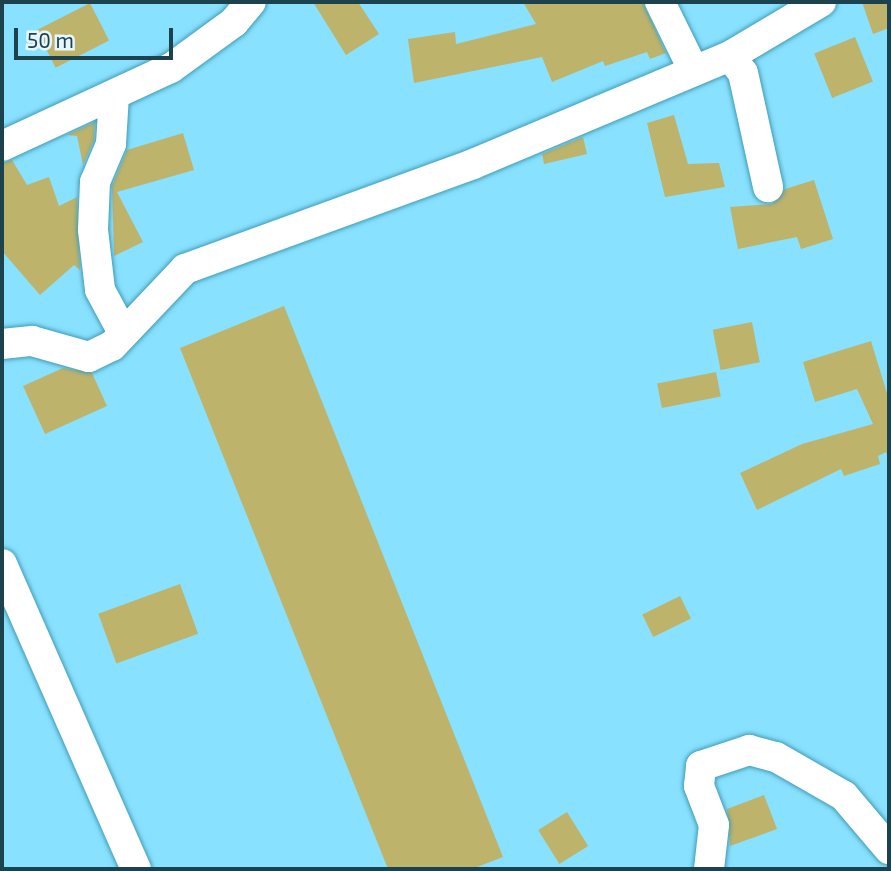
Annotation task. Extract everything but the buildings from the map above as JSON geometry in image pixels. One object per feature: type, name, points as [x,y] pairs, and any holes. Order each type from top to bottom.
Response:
[{"type":"street","points":[[2,146],[172,68],[234,22],[250,2]]},
{"type":"street","points":[[660,2],[694,71]]},
{"type":"street","points":[[2,344],[32,341],[89,357],[112,346],[121,329],[185,269],[473,164],[730,56],[821,2]]},
{"type":"street","points":[[730,56],[743,73],[768,187]]},
{"type":"street","points":[[114,95],[111,144],[95,182],[93,230],[100,290],[121,329]]},
{"type":"street","points":[[2,564],[136,869]]},
{"type":"street","points":[[709,869],[714,825],[699,786],[701,766],[749,750],[776,757],[845,796],[889,849]]}]
